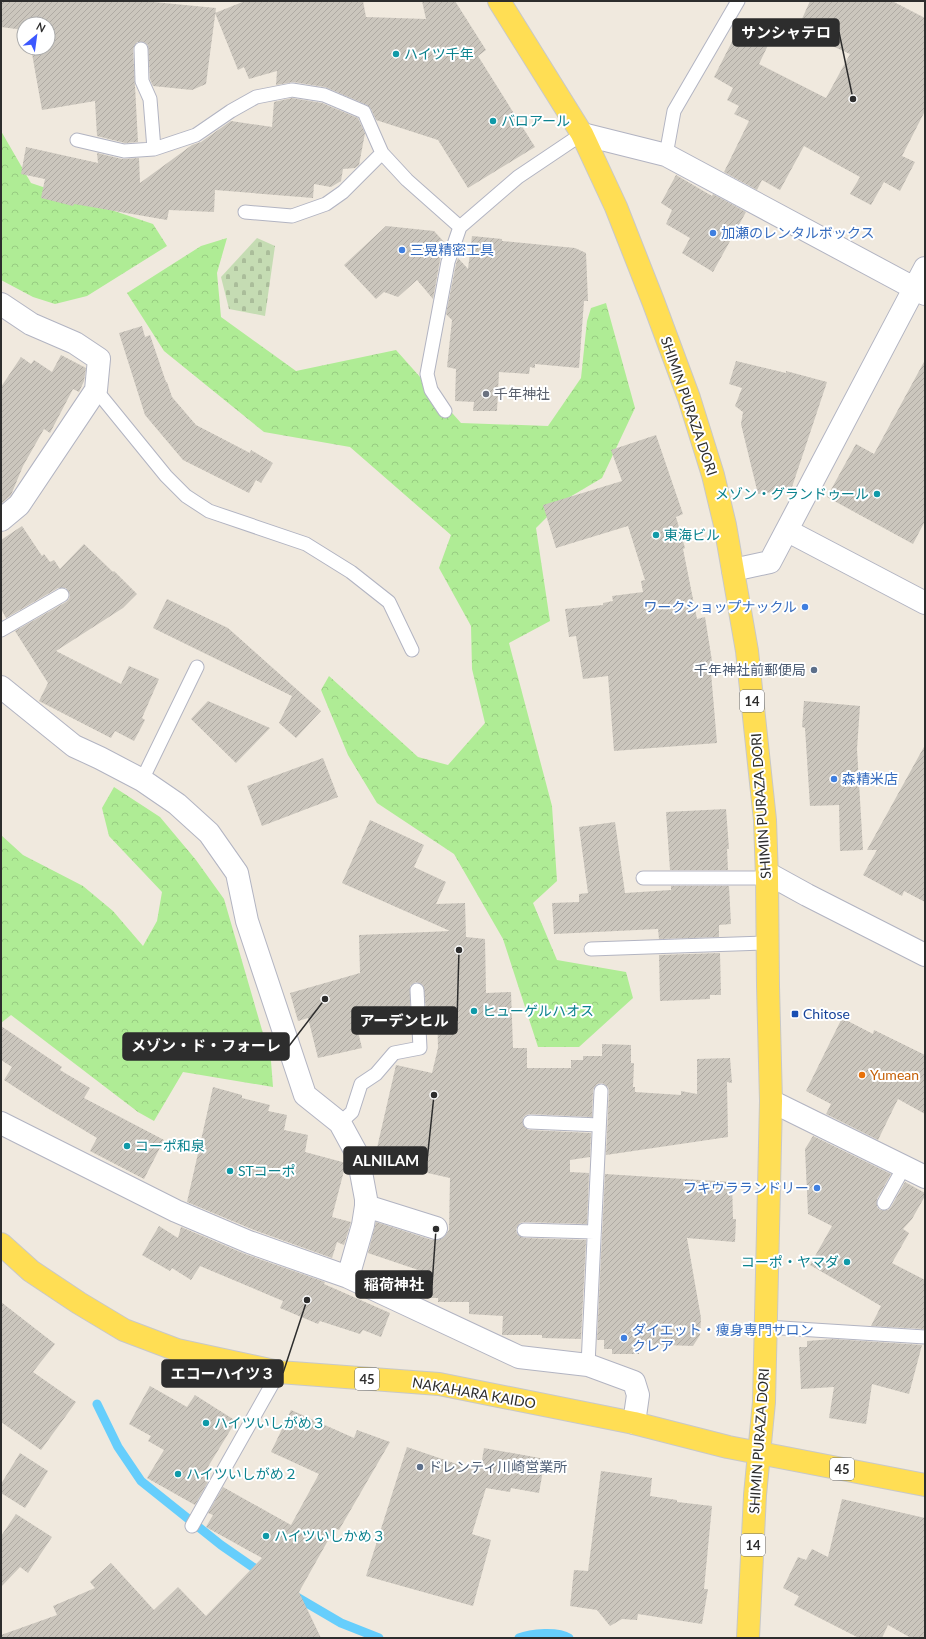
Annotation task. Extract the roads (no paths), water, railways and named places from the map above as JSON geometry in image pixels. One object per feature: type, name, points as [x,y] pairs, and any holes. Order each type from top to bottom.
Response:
[{"type":"main road","name":"SHIMIN PURAZA DORI","points":[[499,1],[582,134],[616,206],[689,398],[713,475],[725,525],[747,651],[765,820],[771,1101],[764,1402],[755,1495],[748,1638]]},
{"type":"main road","name":"NAKAHARA KAIDO","points":[[1,1244],[31,1271],[124,1330],[177,1350],[280,1372],[439,1384],[634,1423],[728,1447],[925,1485]]},
{"type":"street","points":[[582,134],[666,155],[920,291]]},
{"type":"street","points":[[733,570],[770,562],[920,291],[925,268]]},
{"type":"street","points":[[1,304],[31,324],[75,343],[99,360],[96,390],[19,505],[1,520]]},
{"type":"street","points":[[788,531],[925,603]]},
{"type":"street","points":[[1,687],[74,746],[142,780],[177,804],[209,833],[237,873],[247,921],[305,1095],[340,1123],[358,1156],[366,1206],[363,1225],[348,1277]]},
{"type":"street","points":[[767,875],[925,955]]},
{"type":"street","points":[[771,1101],[925,1177]]},
{"type":"street","points":[[1,1123],[176,1211],[249,1242],[348,1277],[519,1357],[588,1365],[634,1382],[638,1394],[634,1423]]},
{"type":"street","points":[[366,1206],[436,1228]]},
{"type":"lane","points":[[666,155],[674,111],[738,1]]},
{"type":"lane","points":[[141,49],[142,81],[150,99],[154,149]]},
{"type":"lane","points":[[77,140],[124,151],[154,149],[196,135],[231,111],[256,97],[292,90],[324,95],[364,112],[382,153],[407,180],[460,227]]},
{"type":"lane","points":[[445,411],[431,390],[427,374],[448,262],[460,227],[518,177],[582,134]]},
{"type":"lane","points":[[245,212],[292,216],[326,204],[343,192],[382,153]]},
{"type":"lane","points":[[96,390],[166,476],[186,496],[209,511],[306,544],[351,572],[389,602],[412,650]]},
{"type":"lane","points":[[1,630],[62,595]]},
{"type":"lane","points":[[142,780],[197,667]]},
{"type":"lane","points":[[643,878],[767,875]]},
{"type":"lane","points":[[591,949],[767,943]]},
{"type":"lane","points":[[340,1123],[352,1112],[361,1084],[376,1074],[394,1053],[420,1048],[417,990]]},
{"type":"lane","points":[[588,1365],[601,1091]]},
{"type":"lane","points":[[530,1122],[600,1125]]},
{"type":"lane","points":[[884,1203],[904,1167]]},
{"type":"lane","points":[[524,1230],[594,1232]]},
{"type":"lane","points":[[766,1327],[925,1337]]},
{"type":"lane","points":[[192,1526],[280,1372]]},
{"type":"waterway","points":[[97,1404],[118,1447],[141,1481],[221,1545],[263,1574]]},
{"type":"waterway","points":[[295,1596],[341,1623],[379,1638]]},
{"type":"waterway","points":[[519,1638],[530,1635],[544,1634],[558,1634],[569,1638]]},
{"type":"place","name":"ハイツ千年","points":[[396,54]]},
{"type":"place","name":"サンシャテロ","points":[[853,99]]},
{"type":"place","name":"バロアール","points":[[493,121]]},
{"type":"place","name":"加瀬のレンタルボックス","points":[[713,233]]},
{"type":"place","name":"三晃精密工具","points":[[402,250]]},
{"type":"place","name":"千年神社","points":[[486,394]]},
{"type":"place","name":"メゾン・グランドゥール","points":[[877,494]]},
{"type":"place","name":"東海ビル","points":[[656,535]]},
{"type":"place","name":"ワークショップナックル","points":[[805,607]]},
{"type":"place","name":"千年神社前郵便局","points":[[814,670]]},
{"type":"place","name":"森精米店","points":[[834,779]]},
{"type":"place","name":"アーデンヒル","points":[[459,950]]},
{"type":"place","name":"メゾン・ド・フォーレ","points":[[325,999]]},
{"type":"place","name":"ヒューゲルハオス","points":[[474,1011]]},
{"type":"place","name":"Chitose","points":[[795,1014]]},
{"type":"place","name":"Yumean","points":[[862,1075]]},
{"type":"place","name":"ALNILAM","points":[[434,1095]]},
{"type":"place","name":"コーポ和泉","points":[[127,1146]]},
{"type":"place","name":"STコーポ","points":[[230,1171]]},
{"type":"place","name":"フキウラランドリー","points":[[817,1188]]},
{"type":"place","name":"稲荷神社","points":[[436,1229]]},
{"type":"place","name":"コーポ・ヤマダ","points":[[847,1262]]},
{"type":"place","name":"エコーハイツ３","points":[[307,1300]]},
{"type":"place","name":"ダイエット・痩身専門サロン クレア","points":[[624,1338]]},
{"type":"place","name":"ハイツいしがめ３","points":[[206,1423]]},
{"type":"place","name":"ドレンティ川崎営業所","points":[[420,1467]]},
{"type":"place","name":"ハイツいしがめ２","points":[[178,1474]]},
{"type":"place","name":"ハイツいしかめ３","points":[[266,1536]]}]
